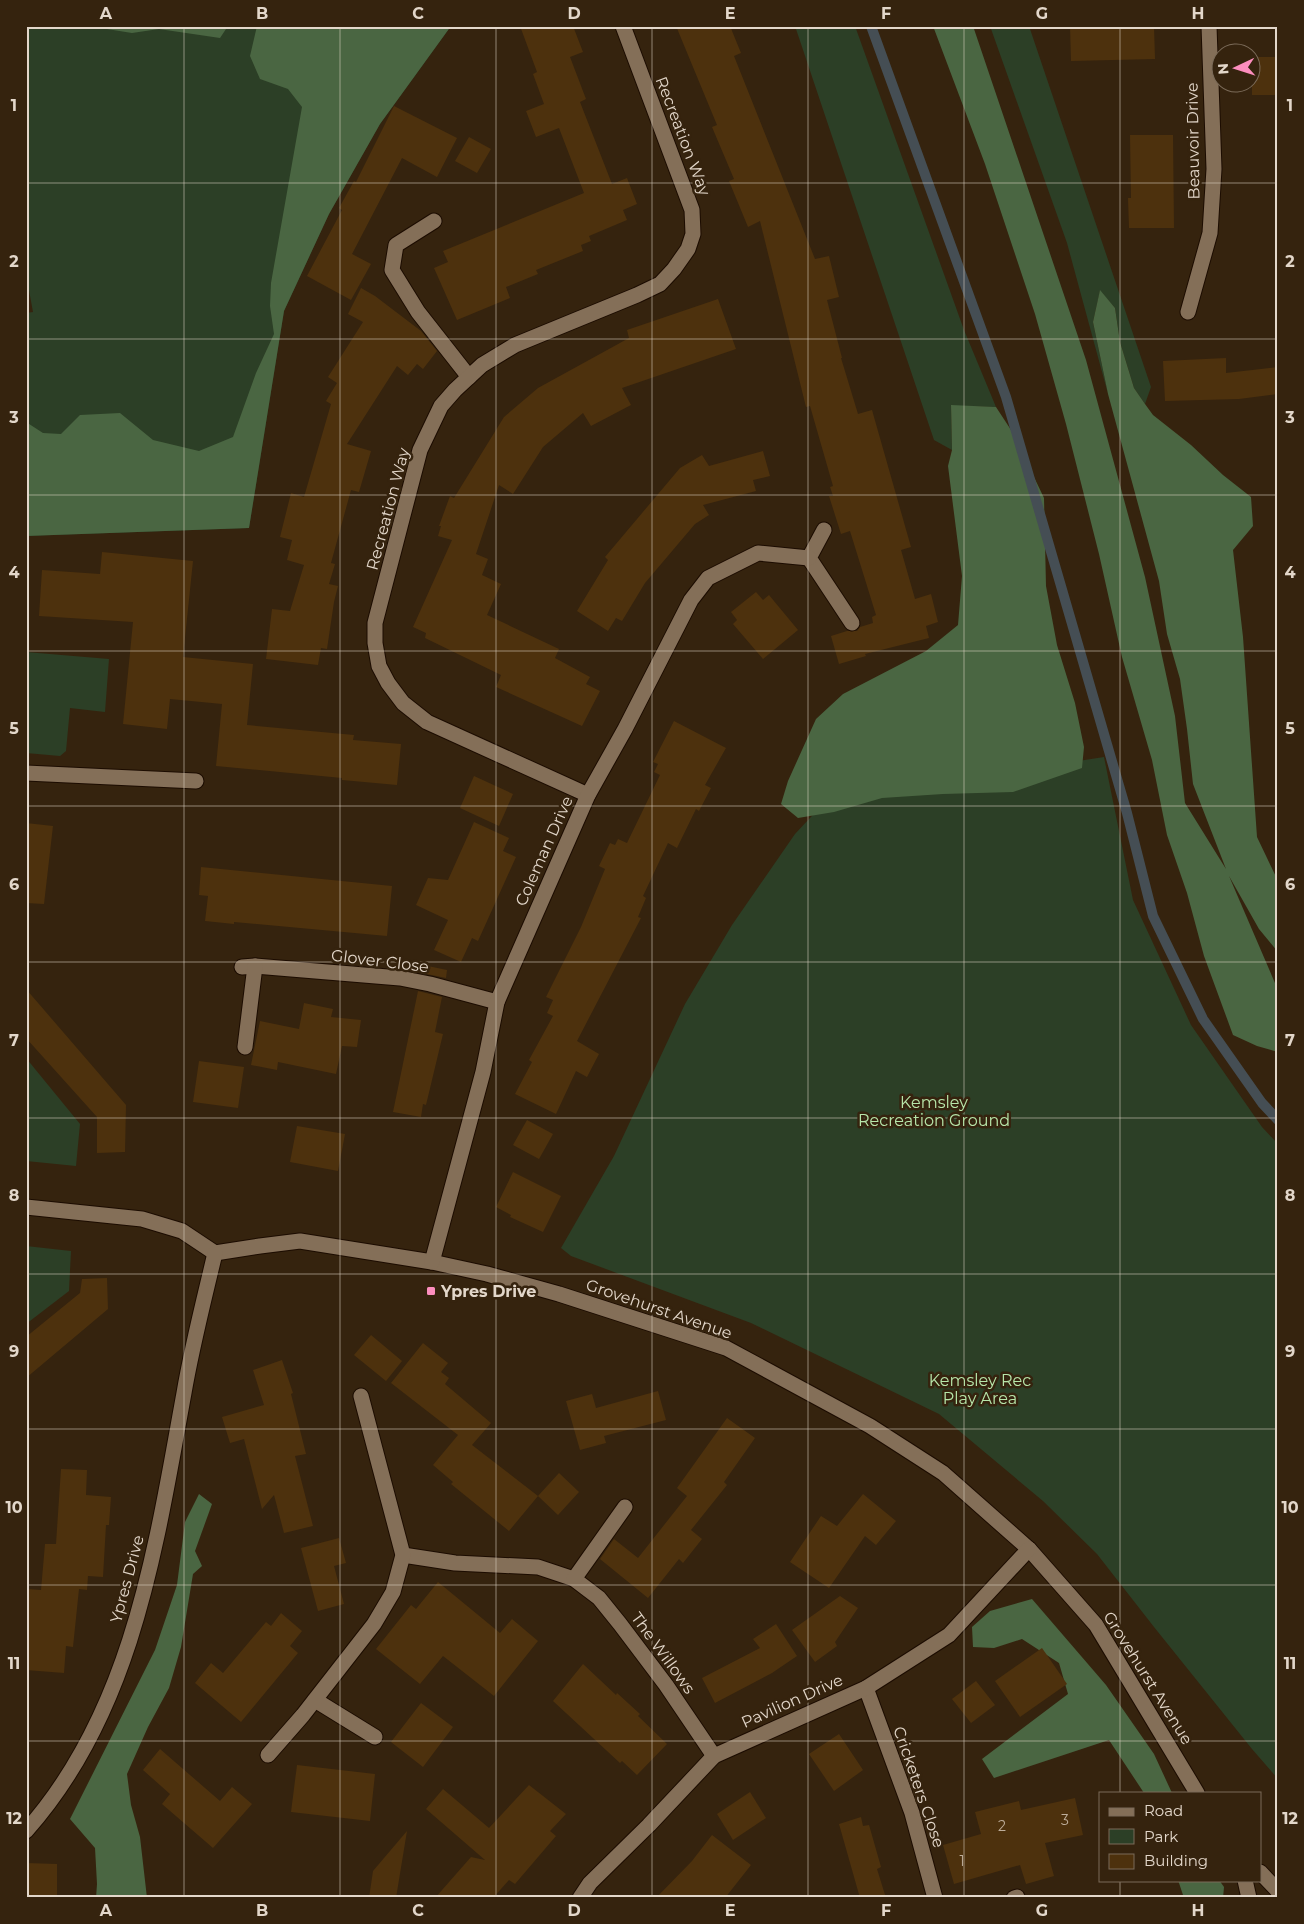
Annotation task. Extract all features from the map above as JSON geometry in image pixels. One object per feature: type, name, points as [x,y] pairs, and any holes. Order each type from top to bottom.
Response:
[{"type":"street","name":"Recreation Way","points":[[588,795],[426,722],[403,703],[388,684],[379,666],[375,643],[375,623],[420,450],[441,406],[482,365],[515,344],[660,284],[674,269],[688,249],[693,234],[692,210],[622,26]]},
{"type":"street","name":"Beauvoir Drive","points":[[1188,312],[1210,233],[1214,169],[1209,26]]},
{"type":"street","points":[[434,221],[396,244],[392,270],[418,312],[469,377]]},
{"type":"street","points":[[824,530],[809,558],[852,622]]},
{"type":"street","name":"Coleman Drive","points":[[432,1262],[483,1072],[497,1002],[588,795],[625,729],[691,600],[708,578],[758,553],[809,558]]},
{"type":"street","points":[[26,773],[196,781]]},
{"type":"street","name":"Glover Close","points":[[245,1046],[249,967],[400,978],[497,1002]]},
{"type":"street","points":[[26,1206],[142,1219],[182,1231],[215,1253]]},
{"type":"street","name":"Grovehurst Avenue","points":[[215,1253],[300,1241],[432,1262],[487,1274],[559,1294],[726,1348],[870,1426],[943,1474],[1029,1549],[1096,1625],[1195,1792]]},
{"type":"street","name":"Ypres Drive","points":[[26,1831],[42,1813],[85,1750],[115,1685],[145,1591],[184,1390],[215,1253]]},
{"type":"street","points":[[268,1755],[374,1624],[393,1592],[403,1555],[361,1396]]},
{"type":"street","points":[[574,1579],[624,1507]]},
{"type":"street","name":"Pavilion Drive","points":[[580,1898],[590,1883],[649,1825],[714,1756],[866,1688],[948,1635],[1029,1549]]},
{"type":"street","name":"The Willows","points":[[403,1555],[455,1563],[538,1567],[574,1579],[599,1598],[620,1624],[666,1684],[714,1756]]},
{"type":"street","name":"Cricketers Close","points":[[866,1688],[912,1813],[936,1898]]},
{"type":"street","points":[[314,1700],[375,1737]]},
{"type":"street","points":[[1262,1874],[1278,1891]]},
{"type":"street","points":[[1245,1882],[1249,1898]]},
{"type":"green space","points":[[26,26],[451,26],[380,124],[329,214],[284,311],[249,528],[26,536],[26,313],[33,312],[26,274]]},
{"type":"green space","points":[[88,26],[228,26],[220,38],[159,29],[132,33]]},
{"type":"green space","points":[[257,26],[451,26],[380,124],[329,214],[284,311],[249,528],[26,536],[26,422],[43,433],[61,434],[80,415],[120,413],[153,440],[199,451],[233,437],[256,373],[274,334],[270,306],[271,283],[302,107],[288,89],[260,79],[250,56]]},
{"type":"green space","points":[[795,26],[855,26],[964,330],[996,407],[951,406],[952,450],[934,440]]},
{"type":"green space","points":[[933,26],[973,26],[1086,360],[1145,577],[1175,716],[1185,803],[1226,869],[1193,784],[1180,679],[1167,634],[1159,581],[1108,394],[1093,322],[1100,290],[1115,308],[1120,342],[1134,388],[1153,415],[1251,497],[1253,526],[1233,550],[1243,637],[1257,837],[1278,881],[1278,952],[1259,929],[1229,876],[1278,990],[1278,1052],[1257,1046],[1233,1035],[1204,956],[1187,893],[1167,835],[1152,760],[1122,657],[1099,554],[1066,424],[1035,314],[985,164]]},
{"type":"green space","points":[[990,26],[1029,26],[1151,387],[1145,404],[1134,388],[1120,342],[1115,308],[1100,291],[1093,322],[1108,394],[1067,243]]},
{"type":"green space","points":[[951,405],[996,407],[1013,433],[1044,498],[1046,586],[1057,645],[1075,703],[1084,747],[1082,768],[1013,792],[882,798],[834,812],[798,818],[781,804],[788,781],[816,719],[843,694],[926,651],[958,625],[962,576],[948,466],[952,450]]},
{"type":"green space","points":[[26,652],[109,659],[105,712],[70,708],[66,751],[60,756],[26,753]]},
{"type":"green space","name":"Kemsley Recreation Ground","points":[[1104,757],[1133,900],[1191,1025],[1262,1127],[1278,1144],[1278,1779],[1097,1554],[1043,1501],[939,1414],[751,1323],[571,1256],[561,1248],[614,1156],[685,1004],[732,925],[795,834],[839,787],[1027,769]]},
{"type":"green space","points":[[26,1058],[80,1124],[76,1166],[26,1161]]},
{"type":"green space","points":[[26,1246],[71,1251],[69,1291],[26,1324]]},
{"type":"green space","points":[[199,1494],[212,1504],[195,1551],[202,1566],[193,1574],[181,1647],[169,1688],[148,1727],[127,1774],[131,1805],[140,1837],[147,1898],[96,1898],[95,1848],[70,1819],[155,1650],[177,1585],[185,1522]]},
{"type":"green space","points":[[1032,1599],[1106,1685],[1154,1754],[1172,1792],[1143,1792],[1109,1740],[994,1778],[982,1759],[1068,1694],[1059,1663],[1022,1639],[994,1648],[973,1647],[972,1627],[990,1611]]},
{"type":"green space","points":[[1179,1882],[1220,1882],[1224,1887],[1223,1898],[1184,1898]]},
{"type":"building","points":[[520,26],[573,26],[583,52],[570,57],[586,99],[580,102],[612,184],[627,178],[637,204],[623,210],[627,220],[589,236],[591,241],[581,245],[583,251],[536,270],[538,274],[506,287],[510,298],[457,320],[434,268],[448,262],[443,251],[584,193],[559,128],[536,137],[526,111],[544,104],[533,74],[537,72]]},
{"type":"building","points":[[676,26],[730,26],[741,53],[734,56],[815,259],[829,256],[839,297],[827,300],[841,358],[858,414],[872,410],[911,547],[901,550],[915,599],[931,594],[938,622],[926,626],[929,638],[865,654],[866,656],[839,664],[831,636],[847,631],[857,631],[860,627],[873,623],[872,617],[876,615],[850,531],[841,534],[829,496],[833,496],[830,487],[833,486],[810,406],[806,407],[760,221],[748,227],[729,181],[734,179],[712,127],[717,125]]},
{"type":"building","points":[[1070,26],[1154,26],[1155,59],[1071,61]]},
{"type":"building","points":[[1262,57],[1278,57],[1278,95],[1252,95],[1252,92],[1262,92]]},
{"type":"building","points":[[394,106],[457,138],[437,177],[402,158],[352,254],[371,264],[351,300],[307,276],[342,210],[339,208],[354,181],[356,182]]},
{"type":"building","points":[[1130,135],[1173,135],[1174,228],[1129,228],[1128,198],[1131,198]]},
{"type":"building","points":[[469,137],[491,149],[477,173],[455,161]]},
{"type":"building","points":[[361,288],[375,296],[421,331],[437,351],[423,369],[417,364],[408,375],[397,366],[347,444],[371,451],[359,492],[351,490],[331,563],[335,564],[329,584],[338,586],[327,649],[321,648],[318,665],[266,659],[272,609],[290,611],[304,565],[287,560],[292,540],[280,537],[291,493],[304,497],[331,404],[326,401],[337,383],[328,377],[363,322],[348,314]]},
{"type":"building","points":[[718,299],[736,349],[622,388],[631,405],[591,426],[583,413],[543,447],[513,494],[499,485],[476,554],[488,559],[482,575],[501,584],[487,615],[559,649],[555,658],[590,677],[586,684],[600,691],[582,726],[496,687],[501,675],[425,638],[426,633],[413,627],[452,540],[438,536],[441,526],[439,526],[450,496],[454,498],[504,417],[538,388],[629,338],[627,330]]},
{"type":"building","points":[[1226,358],[1226,373],[1278,367],[1278,394],[1239,399],[1165,401],[1163,361]]},
{"type":"building","points":[[763,451],[770,476],[753,480],[756,491],[703,505],[709,515],[695,524],[645,583],[622,621],[616,618],[608,631],[577,611],[608,560],[605,557],[680,468],[702,455],[709,466]]},
{"type":"building","points":[[102,552],[193,561],[183,657],[253,664],[247,725],[354,735],[353,740],[401,744],[397,785],[216,766],[222,704],[170,699],[167,729],[123,724],[133,622],[39,616],[42,570],[100,574]]},
{"type":"building","points":[[756,592],[763,600],[769,595],[798,630],[763,659],[733,624],[737,620],[731,612]]},
{"type":"building","points":[[674,721],[726,748],[705,785],[711,788],[699,811],[696,809],[677,848],[668,843],[643,896],[646,898],[638,917],[641,918],[577,1041],[599,1054],[587,1077],[576,1071],[556,1114],[515,1094],[532,1062],[529,1060],[553,1016],[547,1013],[553,1000],[546,997],[581,927],[605,869],[599,866],[610,843],[615,845],[618,839],[627,843],[660,775],[654,772],[658,764],[653,762]]},
{"type":"building","points":[[474,776],[513,794],[499,826],[460,808]]},
{"type":"building","points":[[474,822],[509,838],[503,851],[516,857],[478,941],[472,938],[461,962],[434,950],[448,920],[416,905],[428,878],[448,880]]},
{"type":"building","points":[[26,823],[53,826],[44,904],[26,903]]},
{"type":"building","points":[[201,867],[392,886],[387,936],[205,921],[208,896],[199,895]]},
{"type":"building","points":[[423,965],[447,970],[446,978],[422,973]]},
{"type":"building","points":[[26,989],[126,1105],[125,1152],[97,1153],[97,1117],[26,1038]]},
{"type":"building","points":[[418,991],[442,997],[435,1032],[443,1034],[426,1105],[423,1104],[421,1117],[393,1112]]},
{"type":"building","points":[[304,1003],[333,1009],[331,1017],[361,1020],[357,1047],[342,1046],[336,1074],[278,1062],[277,1070],[251,1065],[260,1021],[299,1029]]},
{"type":"building","points":[[199,1061],[244,1067],[238,1108],[193,1102]]},
{"type":"building","points":[[527,1120],[553,1134],[539,1159],[513,1145]]},
{"type":"building","points":[[297,1126],[345,1134],[338,1171],[290,1162]]},
{"type":"building","points":[[513,1172],[561,1196],[543,1232],[510,1217],[511,1215],[496,1207]]},
{"type":"building","points":[[107,1278],[108,1309],[26,1378],[26,1337],[80,1293],[82,1279]]},
{"type":"building","points":[[371,1335],[402,1361],[386,1381],[354,1355]]},
{"type":"building","points":[[423,1343],[448,1363],[441,1372],[449,1378],[445,1384],[491,1423],[472,1445],[538,1496],[509,1531],[451,1484],[453,1482],[433,1465],[458,1435],[391,1383]]},
{"type":"building","points":[[282,1360],[293,1393],[291,1394],[306,1454],[295,1456],[313,1526],[284,1533],[274,1495],[262,1509],[244,1439],[230,1443],[222,1417],[264,1405],[253,1370]]},
{"type":"building","points":[[658,1391],[666,1420],[604,1436],[606,1443],[580,1450],[566,1401],[592,1394],[596,1408]]},
{"type":"building","points":[[727,1418],[755,1438],[724,1482],[727,1485],[691,1530],[702,1539],[683,1563],[679,1559],[648,1598],[600,1559],[614,1539],[638,1558],[687,1496],[677,1488]]},
{"type":"building","points":[[61,1469],[87,1470],[86,1495],[111,1497],[109,1525],[106,1525],[103,1577],[88,1576],[87,1590],[79,1589],[73,1647],[66,1646],[64,1673],[26,1670],[27,1589],[41,1590],[45,1544],[56,1544]]},
{"type":"building","points":[[559,1473],[579,1492],[558,1515],[538,1496]]},
{"type":"building","points":[[863,1494],[896,1521],[876,1545],[865,1536],[829,1588],[790,1562],[821,1516],[837,1526]]},
{"type":"building","points":[[339,1538],[346,1563],[334,1566],[344,1604],[318,1611],[301,1548]]},
{"type":"building","points":[[438,1582],[500,1633],[512,1619],[538,1641],[494,1696],[443,1656],[420,1684],[376,1649],[411,1605],[416,1609]]},
{"type":"building","points":[[840,1596],[858,1608],[835,1642],[837,1646],[815,1662],[792,1630]]},
{"type":"building","points":[[281,1613],[302,1631],[290,1646],[298,1653],[241,1722],[195,1683],[211,1663],[223,1673],[266,1622],[271,1626]]},
{"type":"building","points":[[776,1624],[797,1656],[772,1673],[715,1703],[702,1678],[760,1648],[753,1639]]},
{"type":"building","points":[[1042,1648],[1067,1684],[1020,1717],[995,1681]]},
{"type":"building","points":[[583,1664],[616,1695],[617,1693],[640,1714],[638,1716],[667,1744],[637,1775],[622,1761],[620,1763],[553,1701]]},
{"type":"building","points":[[976,1681],[995,1705],[971,1723],[952,1699]]},
{"type":"building","points":[[421,1703],[453,1727],[423,1767],[391,1742]]},
{"type":"building","points":[[839,1734],[863,1770],[834,1791],[809,1754]]},
{"type":"building","points":[[160,1749],[220,1801],[232,1787],[252,1804],[213,1848],[162,1804],[170,1794],[143,1770]]},
{"type":"building","points":[[297,1765],[375,1774],[370,1821],[291,1812]]},
{"type":"building","points":[[529,1785],[566,1814],[550,1831],[556,1836],[515,1884],[509,1880],[493,1898],[435,1898],[471,1857],[485,1860],[426,1809],[443,1789],[489,1828]]},
{"type":"building","points":[[750,1792],[766,1818],[733,1840],[717,1814]]},
{"type":"building","points":[[1075,1798],[1083,1835],[1045,1843],[1054,1876],[1026,1884],[1020,1865],[954,1884],[943,1845],[981,1834],[975,1812],[1019,1801],[1021,1810]]},
{"type":"building","points":[[861,1817],[863,1826],[869,1825],[881,1867],[877,1869],[886,1898],[860,1898],[839,1824]]},
{"type":"building","points":[[407,1831],[396,1898],[369,1898],[373,1871]]},
{"type":"building","points":[[712,1835],[751,1865],[725,1898],[656,1898],[692,1861]]},
{"type":"building","points":[[26,1863],[57,1864],[57,1898],[26,1898]]},
{"type":"waterway","points":[[871,26],[1006,397],[1127,813],[1153,916],[1203,1019],[1262,1103],[1278,1120]]},
{"type":"place","name":"Ypres Drive","points":[[431,1291]]},
{"type":"park label","name":"Kemsley Rec Play Area","points":[[980,1389]]}]
